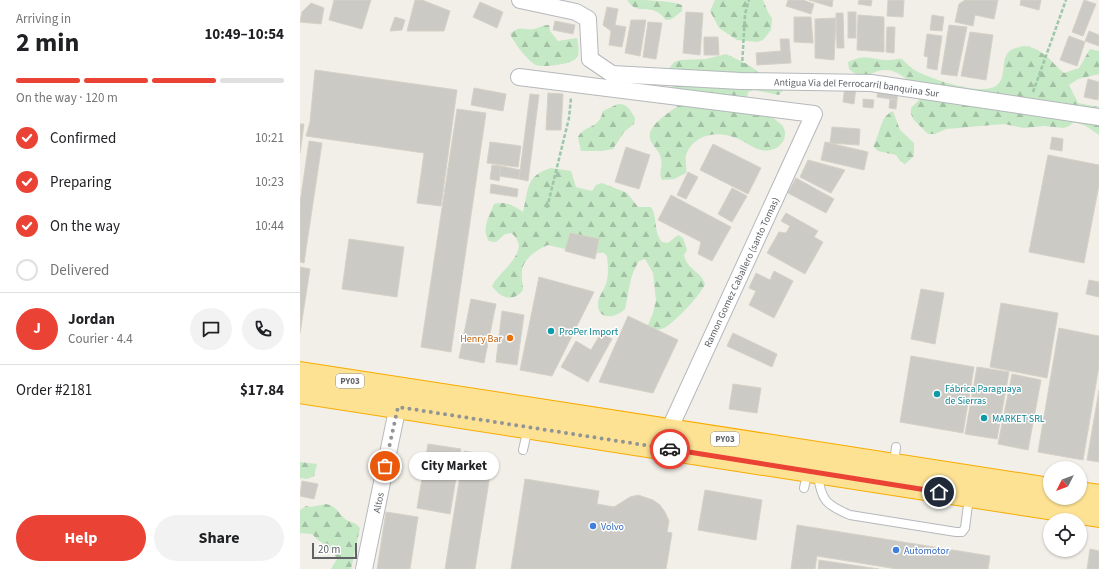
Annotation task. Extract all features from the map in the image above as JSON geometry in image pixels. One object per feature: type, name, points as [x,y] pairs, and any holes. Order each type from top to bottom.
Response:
[{"type":"highway","name":"PY03","points":[[300,373],[399,398]]},
{"type":"highway","name":"PY03","points":[[300,392],[399,398],[530,418],[810,470],[1099,516]]},
{"type":"highway","name":"PY03","points":[[530,418],[669,430],[810,470],[895,456],[1043,488]]},
{"type":"highway","points":[[1087,494],[1099,496]]},
{"type":"street","name":"Antigua Via del Ferrocarril banquina Sur","points":[[520,0],[583,16],[588,19],[590,59],[612,74],[741,81],[871,84],[1099,117]]},
{"type":"street","points":[[519,77],[571,83]]},
{"type":"street","name":"Ramon Gomez Caballero (santo Tomas)","points":[[571,83],[814,114],[669,430]]},
{"type":"street","name":"Altos","points":[[364,569],[399,398]]},
{"type":"lane","points":[[523,450],[530,418]]},
{"type":"lane","points":[[810,470],[820,492],[826,501],[843,512],[865,517],[962,532],[965,528],[969,496]]},
{"type":"path","points":[[741,81],[745,14],[749,0]]},
{"type":"path","points":[[1028,107],[1066,0]]},
{"type":"path","points":[[547,208],[571,111],[571,83]]},
{"type":"green space","points":[[627,0],[676,3],[682,5],[682,11],[672,19],[666,20],[655,11],[636,8]]},
{"type":"green space","points":[[715,0],[763,0],[772,18],[771,30],[763,40],[757,42],[737,40],[719,28],[710,11]]},
{"type":"green space","points":[[544,25],[549,25],[550,31],[558,41],[577,38],[578,53],[575,59],[558,65],[536,65],[522,51],[510,34],[517,29],[534,29]]},
{"type":"green space","points":[[1023,46],[1041,52],[1064,73],[1079,68],[1090,49],[1099,51],[1099,74],[1078,79],[1069,85],[1078,103],[1099,107],[1099,135],[1086,126],[1074,122],[1064,128],[1044,126],[1024,128],[1004,124],[946,129],[935,134],[928,134],[914,120],[911,114],[911,108],[920,99],[920,91],[913,84],[896,72],[886,70],[881,70],[864,76],[860,75],[849,69],[848,62],[864,57],[883,60],[902,59],[916,71],[944,82],[968,88],[989,89],[996,86],[1000,82],[1007,54],[1011,50]]},
{"type":"green space","points":[[726,54],[747,64],[760,73],[773,75],[783,84],[783,90],[779,95],[754,90],[748,92],[747,98],[782,125],[785,130],[784,140],[777,148],[767,151],[758,149],[739,139],[722,134],[714,134],[700,138],[689,148],[686,155],[686,173],[674,179],[662,180],[660,174],[660,156],[659,152],[652,143],[650,137],[651,131],[659,120],[680,104],[680,92],[666,80],[666,73],[674,62],[680,60],[706,59]]},
{"type":"green space","points":[[618,104],[626,106],[630,110],[635,118],[634,124],[624,132],[613,149],[601,151],[581,151],[578,137],[581,133],[598,121],[603,111]]},
{"type":"green space","points":[[893,111],[900,130],[914,143],[914,156],[905,164],[900,161],[896,155],[878,151],[873,146],[885,117]]},
{"type":"green space","points":[[551,168],[571,171],[576,187],[592,191],[596,185],[602,183],[627,193],[638,207],[651,207],[657,233],[662,242],[668,243],[678,235],[683,238],[687,250],[684,255],[686,260],[705,284],[693,302],[669,325],[662,329],[651,330],[648,325],[656,300],[653,273],[645,259],[639,261],[633,273],[625,309],[613,316],[604,315],[601,313],[598,304],[607,281],[608,274],[607,256],[603,252],[591,255],[548,245],[539,249],[525,262],[522,273],[523,290],[519,294],[511,298],[499,294],[495,290],[492,286],[513,260],[519,246],[517,240],[511,233],[505,234],[496,242],[489,241],[486,228],[488,218],[494,204],[509,204],[523,212],[532,179],[536,175]]},
{"type":"green space","points":[[300,462],[317,464],[314,476],[307,479],[300,478]]},
{"type":"green space","points":[[326,504],[334,507],[346,520],[356,524],[360,528],[351,569],[331,569],[337,559],[335,555],[312,534],[300,533],[300,510],[306,506],[311,507]]},
{"type":"building","points":[[334,0],[371,0],[362,29],[329,20]]},
{"type":"building","points":[[415,0],[422,0],[450,11],[444,31],[407,31]]},
{"type":"building","points":[[788,0],[803,0],[814,4],[811,14],[786,6]]},
{"type":"building","points":[[809,0],[833,0],[832,7]]},
{"type":"building","points":[[859,0],[872,0],[871,6],[858,4]]},
{"type":"building","points":[[888,0],[904,0],[903,17],[887,16]]},
{"type":"building","points":[[965,0],[998,0],[994,19],[975,15],[973,26],[955,22],[959,4]]},
{"type":"building","points":[[1021,0],[1041,0],[1039,10],[1020,5]]},
{"type":"building","points":[[1084,0],[1096,4],[1083,36],[1072,32]]},
{"type":"building","points":[[480,2],[503,12],[497,28],[473,17]]},
{"type":"building","points":[[311,3],[324,8],[321,24],[300,22],[302,12]]},
{"type":"building","points":[[607,7],[618,9],[615,25],[626,27],[622,47],[609,45],[611,31],[603,25]]},
{"type":"building","points":[[686,12],[703,13],[700,55],[683,53]]},
{"type":"building","points":[[848,12],[856,12],[856,38],[848,38]]},
{"type":"building","points":[[836,13],[843,13],[844,48],[837,48]]},
{"type":"building","points":[[858,15],[884,17],[884,52],[857,50]]},
{"type":"building","points":[[932,15],[944,17],[942,31],[930,30]]},
{"type":"building","points":[[395,17],[405,20],[402,30],[390,31]]},
{"type":"building","points":[[794,17],[811,17],[813,43],[794,42]]},
{"type":"building","points":[[836,18],[834,60],[815,58],[815,19]]},
{"type":"building","points":[[631,20],[646,20],[640,56],[625,53]]},
{"type":"building","points":[[555,21],[575,25],[573,34],[553,30]]},
{"type":"building","points":[[648,22],[662,23],[656,59],[643,57]]},
{"type":"building","points":[[949,25],[967,27],[957,76],[941,74]]},
{"type":"building","points":[[887,27],[895,27],[894,53],[886,52]]},
{"type":"building","points":[[1089,31],[1099,35],[1099,46],[1085,41]]},
{"type":"building","points":[[970,32],[993,35],[986,80],[961,76]]},
{"type":"building","points":[[927,34],[942,36],[937,70],[927,68],[928,57],[924,56]]},
{"type":"building","points":[[1069,36],[1085,42],[1077,66],[1060,60]]},
{"type":"building","points":[[704,37],[718,37],[719,55],[704,55]]},
{"type":"building","points":[[780,39],[789,39],[791,63],[757,65],[756,53],[781,51]]},
{"type":"building","points":[[315,70],[457,90],[441,206],[417,203],[424,153],[306,136],[310,122]]},
{"type":"building","points":[[1088,79],[1099,82],[1098,100],[1084,97]]},
{"type":"building","points":[[845,86],[856,87],[854,104],[843,102]]},
{"type":"building","points":[[878,87],[898,89],[897,100],[877,97]]},
{"type":"building","points":[[474,88],[506,94],[503,111],[471,105]]},
{"type":"building","points":[[548,93],[563,94],[561,130],[546,130]]},
{"type":"building","points":[[530,94],[539,95],[528,181],[519,179]]},
{"type":"building","points":[[863,99],[874,100],[873,108],[863,107]]},
{"type":"building","points":[[890,99],[897,100],[896,109],[889,108]]},
{"type":"building","points":[[457,109],[486,113],[451,352],[421,347]]},
{"type":"building","points":[[300,124],[304,124],[300,153]]},
{"type":"building","points":[[832,127],[860,129],[859,145],[830,143]]},
{"type":"building","points":[[1052,137],[1063,139],[1062,151],[1050,149]]},
{"type":"building","points":[[309,141],[322,143],[304,263],[300,262],[300,203]]},
{"type":"building","points":[[490,142],[521,146],[518,167],[487,163]]},
{"type":"building","points":[[825,142],[868,152],[864,170],[821,160]]},
{"type":"building","points":[[713,144],[761,168],[748,194],[700,170]]},
{"type":"building","points":[[626,147],[650,155],[639,189],[615,182]]},
{"type":"building","points":[[1048,155],[1099,165],[1099,185],[1084,263],[1029,252]]},
{"type":"building","points":[[808,160],[845,170],[831,193],[800,177]]},
{"type":"building","points":[[492,165],[501,166],[499,181],[490,179]]},
{"type":"building","points":[[501,166],[520,170],[519,179],[499,176]]},
{"type":"building","points":[[688,172],[698,177],[686,199],[677,195]]},
{"type":"building","points":[[796,178],[834,199],[826,213],[788,193]]},
{"type":"building","points":[[491,184],[518,189],[517,197],[490,193]]},
{"type":"building","points":[[732,188],[747,196],[732,222],[718,214]]},
{"type":"building","points":[[671,195],[731,227],[712,261],[698,254],[701,242],[658,220]]},
{"type":"building","points":[[786,213],[818,231],[814,237],[823,242],[805,274],[767,253],[779,232],[786,233],[790,226],[781,221]]},
{"type":"building","points":[[570,233],[599,239],[595,259],[565,251]]},
{"type":"building","points":[[349,239],[404,247],[397,297],[342,289]]},
{"type":"building","points":[[300,267],[310,269],[300,333]]},
{"type":"building","points":[[774,271],[793,281],[774,318],[749,305],[756,291],[749,288],[756,273],[770,280]]},
{"type":"building","name":"ProPer Import","points":[[539,277],[594,292],[552,376],[520,370]]},
{"type":"building","points":[[1089,280],[1099,282],[1099,297],[1086,294]]},
{"type":"building","points":[[921,289],[944,293],[935,344],[911,339]]},
{"type":"building","points":[[471,299],[496,304],[484,363],[459,358]]},
{"type":"building","points":[[1001,303],[1058,313],[1047,378],[990,367]]},
{"type":"building","points":[[502,311],[524,315],[517,365],[496,362]]},
{"type":"building","points":[[628,316],[678,340],[653,393],[599,382]]},
{"type":"building","points":[[1059,328],[1099,336],[1099,366],[1083,460],[1038,452]]},
{"type":"building","points":[[601,333],[612,339],[588,382],[561,367],[576,341],[591,350]]},
{"type":"building","points":[[733,333],[777,354],[772,367],[727,346]]},
{"type":"building","name":"Fábrica Paraguaya de Sierras","points":[[911,356],[974,367],[963,433],[900,422]]},
{"type":"building","name":"MARKET SRL","points":[[977,367],[1009,372],[997,439],[965,434]]},
{"type":"building","points":[[1012,374],[1041,380],[1028,450],[998,444]]},
{"type":"building","points":[[733,384],[761,388],[757,413],[729,409]]},
{"type":"building","points":[[1099,390],[1099,462],[1087,460]]},
{"type":"building","points":[[428,444],[461,449],[450,514],[417,508]]},
{"type":"building","points":[[464,451],[493,456],[475,569],[445,569]]},
{"type":"building","name":"Volvo","points":[[525,479],[599,491],[597,504],[614,507],[630,497],[638,495],[653,500],[660,505],[665,512],[669,521],[667,532],[672,533],[666,569],[511,569]]},
{"type":"building","points":[[302,481],[318,484],[314,499],[300,496]]},
{"type":"building","points":[[705,490],[762,500],[756,540],[698,530]]},
{"type":"building","points":[[386,512],[418,517],[410,569],[377,569]]},
{"type":"building","points":[[797,525],[990,556],[988,569],[897,569],[817,556],[815,569],[791,569]]},
{"type":"building","points":[[1090,549],[1099,551],[1099,569],[1087,569]]},
{"type":"building","points":[[819,560],[879,569],[818,569]]},
{"type":"way so far","points":[[385,466],[398,407],[670,449]]},
{"type":"place","name":"ProPer Import","points":[[551,331]]},
{"type":"place","name":"Henry Bar","points":[[510,338]]},
{"type":"place","name":"Fábrica Paraguaya de Sierras","points":[[937,394]]},
{"type":"place","name":"MARKET SRL","points":[[984,418]]},
{"type":"place","name":"City Market","points":[[385,466]]},
{"type":"place","name":"Volvo","points":[[593,526]]},
{"type":"place","name":"Automotor","points":[[896,550]]},
{"type":"route","points":[[670,449],[939,492]]}]
